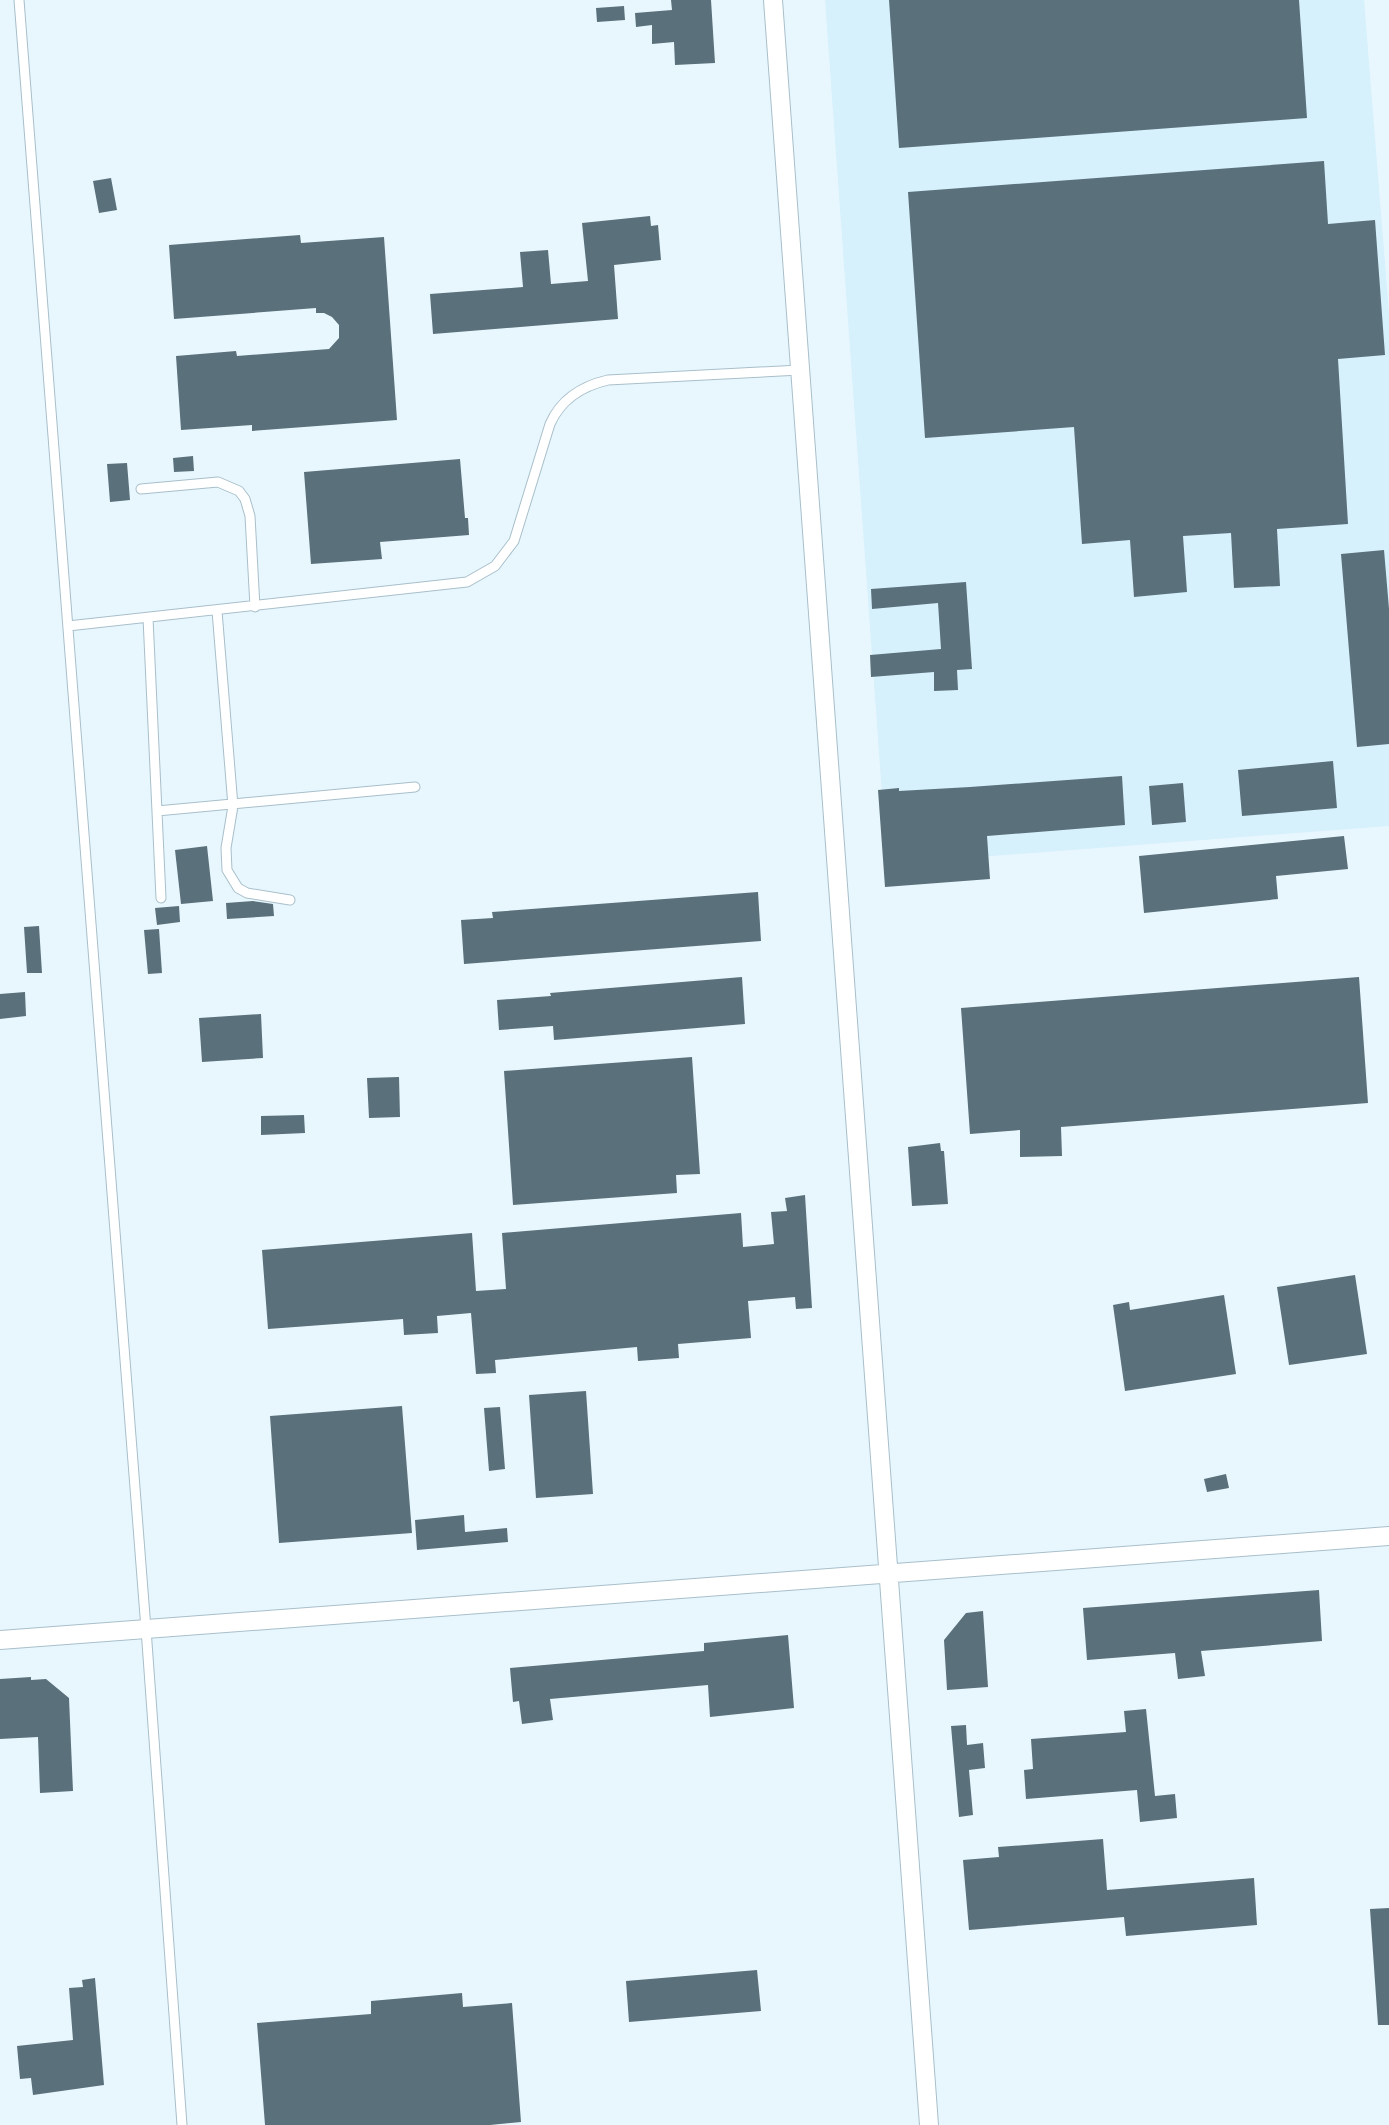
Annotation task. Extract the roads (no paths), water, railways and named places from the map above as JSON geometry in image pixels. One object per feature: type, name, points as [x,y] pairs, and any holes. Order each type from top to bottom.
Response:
[{"type":"street","points":[[773,0],[929,2125]]},
{"type":"street","points":[[0,1640],[1389,1536]]},
{"type":"lane","points":[[19,0],[182,2125]]},
{"type":"lane","points":[[68,626],[450,586],[467,582],[481,576],[506,554],[514,541],[555,412],[584,387],[608,380],[800,370]]},
{"type":"lane","points":[[141,489],[218,482],[239,491],[245,499],[250,516],[255,607]]},
{"type":"lane","points":[[216,611],[233,806],[225,859],[231,880],[238,888],[247,893],[290,900]]},
{"type":"lane","points":[[148,618],[161,898]]},
{"type":"lane","points":[[157,811],[415,787]]}]
